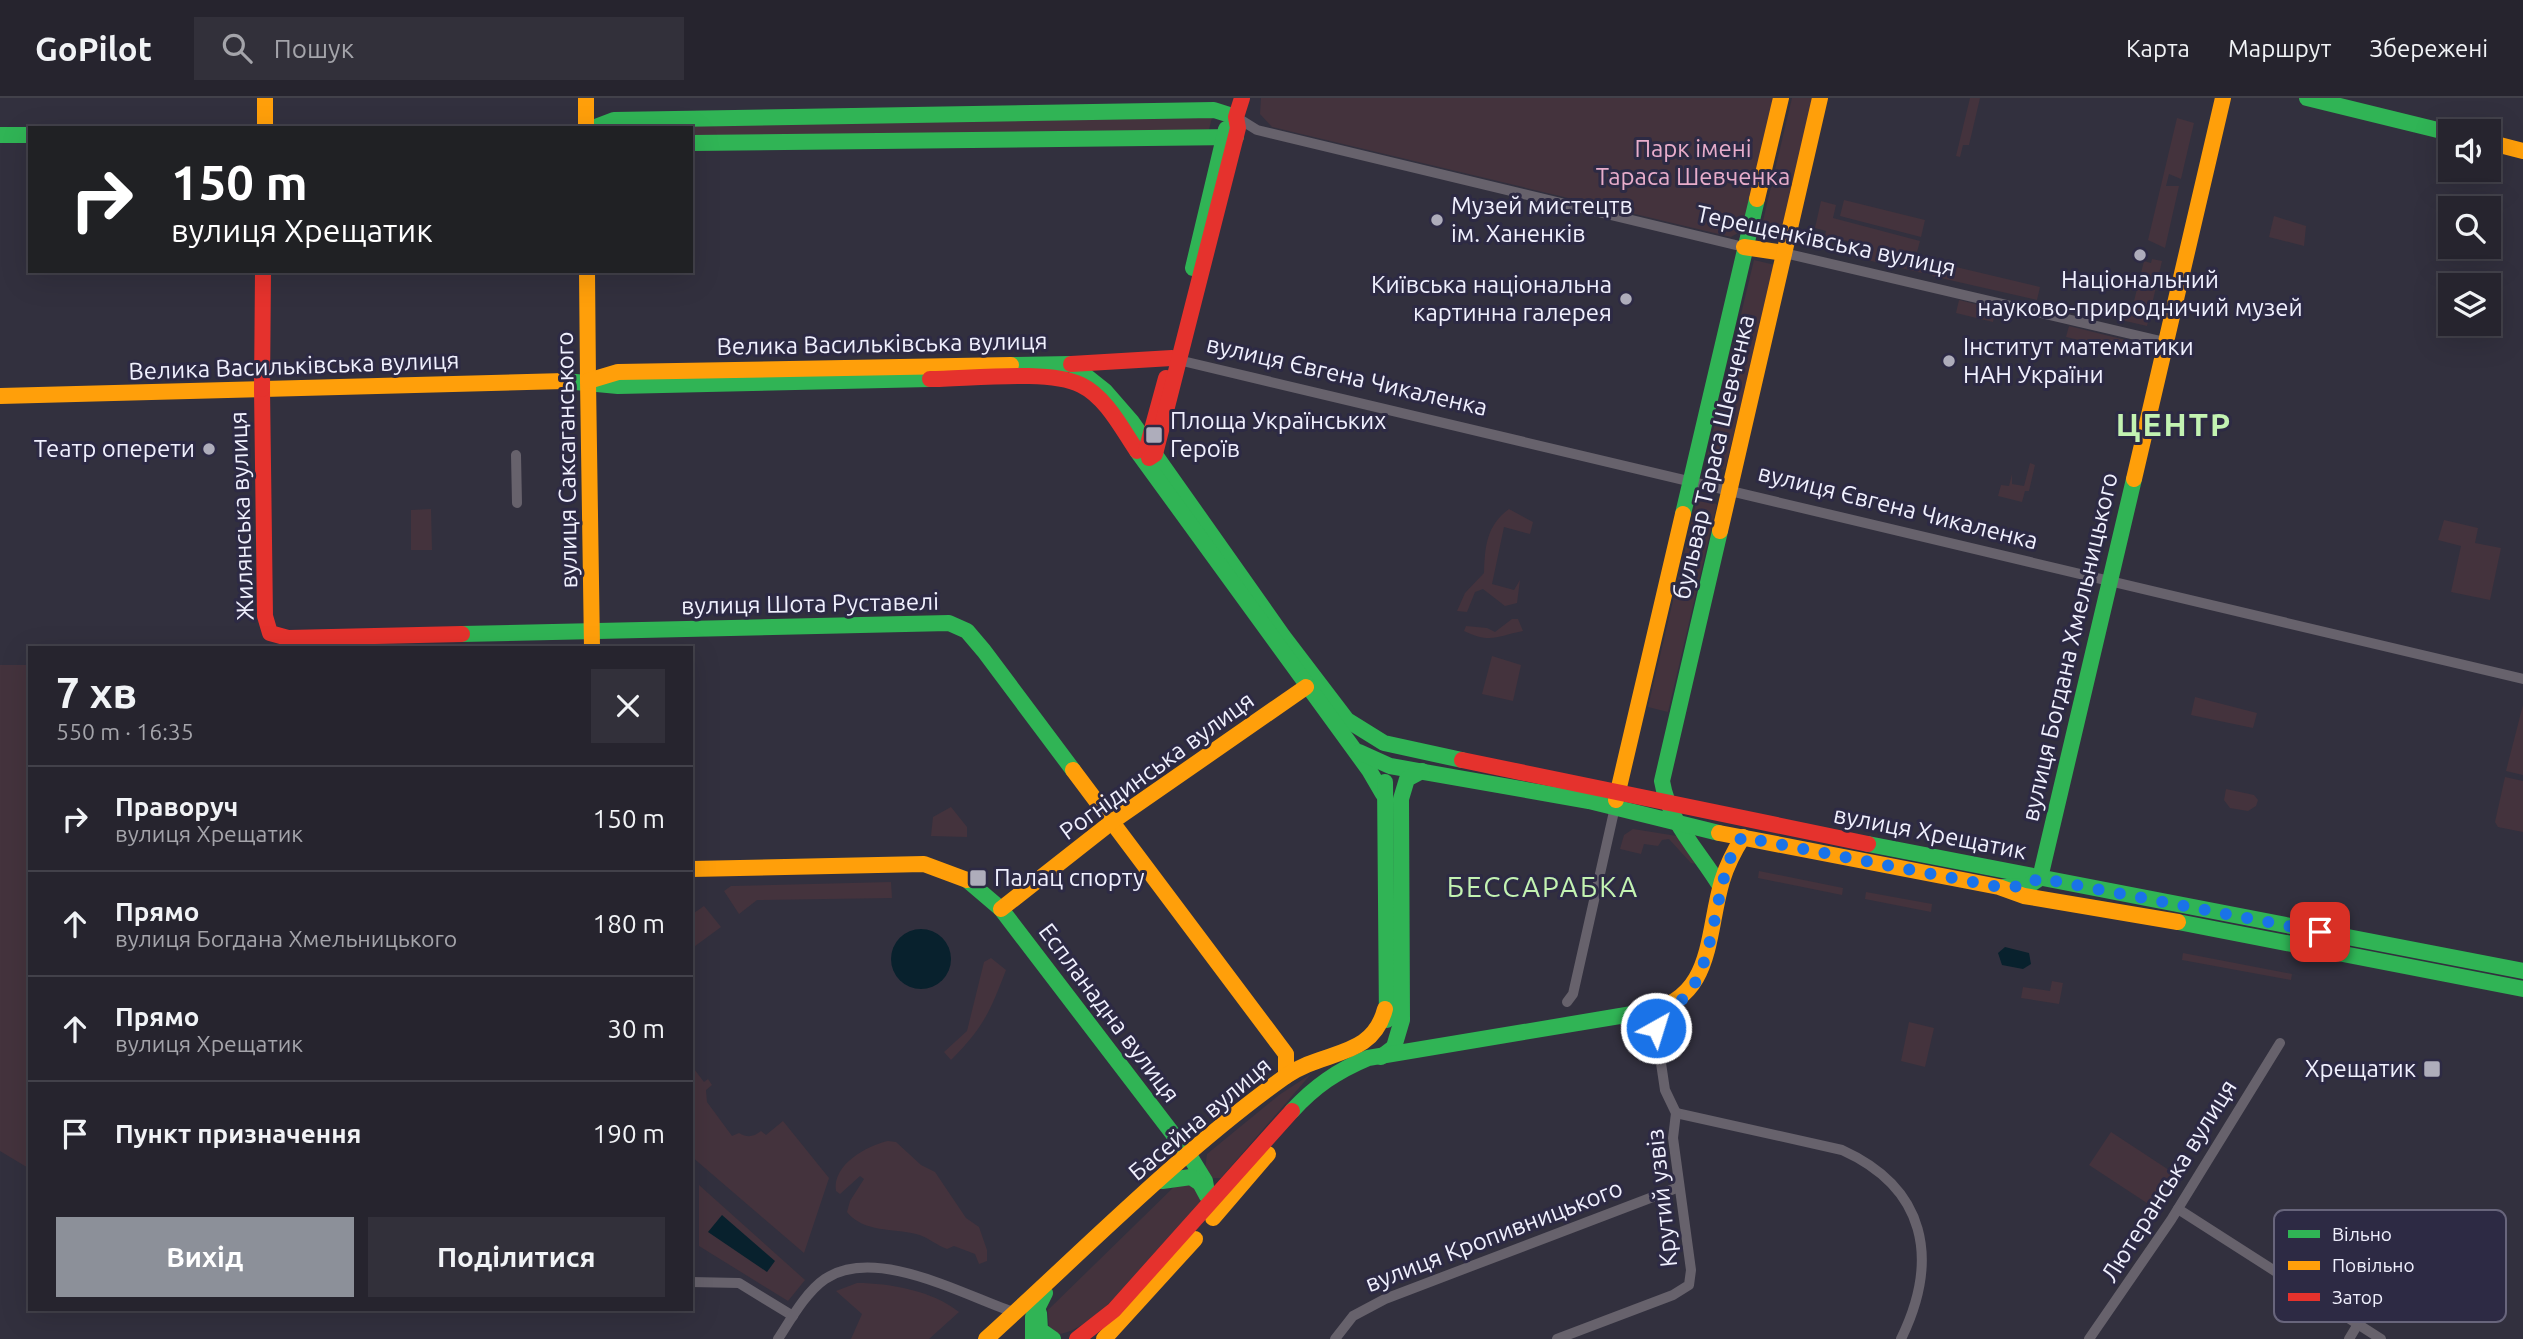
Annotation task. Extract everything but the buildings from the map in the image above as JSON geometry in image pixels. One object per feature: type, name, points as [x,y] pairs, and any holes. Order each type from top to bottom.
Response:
[{"type":"main road","points":[[265,98],[265,126]]},
{"type":"main road","points":[[586,98],[586,126]]},
{"type":"main road","points":[[1149,452],[1177,359],[1230,137],[1227,125],[1236,117],[1242,98]]},
{"type":"main road","name":"бульвар Тараса Шевченка","points":[[1617,799],[1781,98]]},
{"type":"main road","name":"бульвар Тараса Шевченка","points":[[1720,886],[1706,861],[1677,824],[1662,781],[1820,98]]},
{"type":"main road","name":"вулиця Богдана Хмельницького","points":[[2039,878],[2223,98]]},
{"type":"main road","points":[[2306,98],[2438,130]]},
{"type":"main road","points":[[598,126],[614,120],[1214,110],[1236,117]]},
{"type":"main road","points":[[0,135],[28,135]]},
{"type":"main road","points":[[693,143],[1230,137]]},
{"type":"main road","points":[[2501,145],[2523,150]]},
{"type":"main road","name":"Терещенківська вулиця","points":[[1744,247],[1784,253]]},
{"type":"main road","name":"Жилянська вулиця","points":[[263,273],[265,616],[270,633]]},
{"type":"main road","name":"вулиця Саксаганського","points":[[587,273],[592,639]]},
{"type":"main road","points":[[1071,364],[1177,359]]},
{"type":"main road","name":"Велика Васильківська вулиця","points":[[589,381],[618,372],[1071,364],[1103,385],[1306,687],[1383,794]]},
{"type":"main road","name":"Велика Васильківська вулиця","points":[[0,396],[589,381],[618,386],[1060,379],[1081,385],[1104,404],[1149,452],[1347,720],[1369,737],[1414,751],[1617,799]]},
{"type":"main road","name":"вулиця Шота Руставелі","points":[[270,633],[288,638],[592,639],[948,623],[961,626],[976,641],[1113,821],[1286,1054],[1286,1076]]},
{"type":"main road","name":"Рогнідинська вулиця","points":[[1001,909],[1113,821],[1306,687]]},
{"type":"main road","name":"Велика Васильківська вулиця","points":[[1349,745],[1373,761],[1390,765],[1617,799]]},
{"type":"main road","points":[[1414,751],[1400,755],[1390,765],[1383,794],[1385,1009],[1396,1041],[1416,1049]]},
{"type":"main road","points":[[1386,1055],[1396,1041],[1402,1020],[1403,786],[1408,779],[1422,771]]},
{"type":"main road","name":"вулиця Хрещатик","points":[[1617,799],[1668,804],[2039,878],[2522,981]]},
{"type":"main road","name":"вулиця Хрещатик","points":[[1617,799],[1677,824],[1999,887],[2044,900],[2522,981]]},
{"type":"main road","points":[[1660,1010],[1684,999],[1700,977],[1720,886],[1731,855],[1742,837]]},
{"type":"main road","name":"Еспланадна вулиця","points":[[693,869],[924,864],[956,872],[980,886],[1001,909],[1189,1155],[1205,1181],[1206,1203]]},
{"type":"main road","points":[[1999,887],[2026,886],[2039,878]]},
{"type":"main road","name":"Басейна вулиця","points":[[1050,1284],[1189,1155],[1299,1066],[1366,1043],[1380,1028],[1385,1009]]},
{"type":"main road","name":"Басейна вулиця","points":[[1114,1310],[1206,1203],[1310,1091],[1338,1070],[1416,1049],[1660,1010]]},
{"type":"main road","name":"Басейна вулиця","points":[[1104,1339],[1317,1099],[1342,1078],[1386,1055]]},
{"type":"main road","points":[[1159,1182],[1191,1177],[1200,1183],[1206,1203]]},
{"type":"main road","points":[[1033,1339],[1033,1317],[1050,1284]]},
{"type":"main road","points":[[986,1339],[1050,1284]]},
{"type":"main road","points":[[1041,1300],[1039,1324],[1044,1334],[1053,1339]]},
{"type":"main road","points":[[1104,1339],[1114,1310]]},
{"type":"main road","points":[[1077,1339],[1114,1310]]},
{"type":"street","name":"Терещенківська вулиця","points":[[1236,117],[1257,130],[1744,247]]},
{"type":"street","name":"Терещенківська вулиця","points":[[1784,253],[2165,342]]},
{"type":"street","name":"вулиця Євгена Чикаленка","points":[[1177,359],[2523,679]]},
{"type":"street","points":[[516,455],[517,503]]},
{"type":"street","points":[[1567,1002],[1573,994],[1617,799]]},
{"type":"street","name":"Крутий узвіз","points":[[1557,1339],[1685,1290],[1689,1285],[1691,1269],[1673,1138],[1676,1113],[1665,1090],[1655,1023],[1660,1010]]},
{"type":"street","name":"Крутий узвіз","points":[[1632,1013],[1646,1024],[1660,1062]]},
{"type":"street","name":"Лютеранська вулиця","points":[[2089,1339],[2113,1308],[2178,1209],[2280,1043]]},
{"type":"street","points":[[1676,1113],[1842,1150],[1862,1159],[1886,1177],[1916,1216],[1922,1251],[1915,1307],[1900,1339]]},
{"type":"street","name":"вулиця Кропивницького","points":[[1335,1339],[1353,1316],[1385,1299],[1679,1187]]},
{"type":"street","points":[[2178,1209],[2274,1270]]},
{"type":"street","points":[[778,1339],[793,1316],[823,1281],[839,1271],[867,1267],[898,1271],[1016,1313]]},
{"type":"street","points":[[693,1282],[739,1283],[793,1316]]},
{"type":"street","points":[[2355,1322],[2381,1339]]},
{"type":"street","points":[[2349,1339],[2358,1324]]},
{"type":"green space","name":"Парк імені Тараса Шевченка","points":[[1261,98],[1775,98],[1743,230],[1731,237],[1272,127],[1260,114]]},
{"type":"green space","points":[[1792,98],[1815,98],[1783,230],[1762,225]]},
{"type":"green space","points":[[1970,98],[1980,98],[1969,145],[1963,145],[1960,157],[1956,156]]},
{"type":"green space","points":[[1214,110],[1207,137],[693,143],[693,126],[681,126]]},
{"type":"green space","points":[[2177,118],[2194,123],[2181,179],[2169,174],[2166,186],[2179,186],[2165,248],[2148,240]]},
{"type":"green space","points":[[1844,200],[1925,220],[1921,237],[1840,216]]},
{"type":"green space","points":[[1821,201],[1836,205],[1833,218],[1920,241],[1917,252],[1913,251],[1911,256],[1925,259],[1922,273],[1838,253],[1838,250],[1849,252],[1851,242],[1825,236],[1826,231],[1815,228]]},
{"type":"green space","points":[[2274,216],[2306,226],[2304,246],[2269,237]]},
{"type":"green space","points":[[2152,259],[2162,261],[2147,326],[2082,311],[2085,300],[2132,309],[2144,261],[2151,263]]},
{"type":"green space","points":[[1754,260],[1775,265],[1725,470],[1705,465]]},
{"type":"green space","points":[[1935,262],[2040,287],[2037,300],[1932,276]]},
{"type":"green space","points":[[1959,300],[1996,309],[1993,322],[1956,313]]},
{"type":"green space","points":[[2069,326],[2142,344],[2139,354],[2066,337]]},
{"type":"green space","points":[[2030,463],[2035,465],[2029,491],[2025,491],[2022,502],[1998,496],[2001,485],[2009,486],[2012,474],[2012,484],[2024,486]]},
{"type":"green space","points":[[1697,499],[1717,504],[1668,712],[1648,707]]},
{"type":"green space","points":[[431,509],[432,550],[411,550],[411,510]]},
{"type":"green space","points":[[1509,509],[1533,522],[1530,534],[1504,527],[1492,584],[1514,590],[1520,580],[1517,603],[1505,606],[1483,589],[1475,592],[1467,612],[1457,611],[1465,593],[1484,573],[1486,546],[1491,530]]},
{"type":"green space","points":[[2444,520],[2478,528],[2475,543],[2501,548],[2490,600],[2451,592],[2461,546],[2438,540]]},
{"type":"green space","points":[[1512,619],[1518,619],[1523,631],[1488,638],[1464,631],[1466,626],[1487,628],[1495,632]]},
{"type":"green space","points":[[1492,656],[1521,665],[1513,701],[1482,694]]},
{"type":"green space","points":[[0,665],[28,665],[28,1168],[0,1151]]},
{"type":"green space","points":[[2195,697],[2257,713],[2253,728],[2191,715]]},
{"type":"green space","points":[[2523,705],[2523,775],[2506,771]]},
{"type":"green space","points":[[2505,777],[2523,781],[2523,832],[2498,827],[2495,822]]},
{"type":"green space","points":[[2226,789],[2254,795],[2258,800],[2256,806],[2248,811],[2230,808],[2224,800]]},
{"type":"green space","points":[[951,807],[967,827],[967,837],[931,836],[933,817]]},
{"type":"green space","points":[[1633,829],[1677,836],[1701,865],[1691,863],[1669,839],[1662,840],[1658,846],[1644,844],[1641,854],[1620,849],[1624,835]]},
{"type":"green space","points":[[1759,871],[1843,888],[1842,895],[1758,878]]},
{"type":"green space","points":[[891,882],[892,898],[757,900],[739,914],[724,891],[731,886]]},
{"type":"green space","points":[[1866,892],[1932,904],[1931,912],[1865,899]]},
{"type":"green space","points":[[704,906],[721,927],[693,948],[693,914]]},
{"type":"green space","points":[[2183,953],[2292,974],[2291,980],[2182,960]]},
{"type":"green space","points":[[991,958],[1006,970],[978,1029],[951,1060],[944,1052],[967,1031],[984,962]]},
{"type":"green space","points":[[2052,981],[2063,983],[2059,1004],[2021,998],[2023,987],[2050,991]]},
{"type":"green space","points":[[1909,1022],[1934,1028],[1925,1067],[1901,1061]]},
{"type":"green space","points":[[693,1068],[704,1082],[708,1079],[712,1085],[706,1090],[707,1102],[732,1136],[739,1133],[750,1136],[761,1131],[766,1135],[783,1121],[829,1178],[804,1253],[693,1158]]},
{"type":"green space","points":[[1311,1074],[1221,1178],[1211,1178],[1205,1169],[1207,1154],[1279,1095]]},
{"type":"green space","points":[[2111,1132],[2175,1174],[2153,1207],[2089,1165]]},
{"type":"green space","points":[[888,1141],[896,1142],[921,1165],[935,1172],[966,1218],[979,1227],[987,1250],[987,1261],[979,1264],[975,1254],[954,1246],[947,1249],[916,1234],[870,1227],[847,1212],[850,1201],[864,1179],[860,1176],[840,1194],[836,1191],[839,1173],[861,1152]]},
{"type":"green space","points":[[1189,1179],[1201,1199],[1153,1258],[1093,1317],[1074,1329],[1058,1334],[1049,1328],[1048,1310],[1179,1182]]},
{"type":"green space","points":[[699,1185],[805,1280],[788,1301],[699,1246]]},
{"type":"green space","points":[[857,1283],[911,1290],[937,1299],[959,1312],[929,1339],[851,1339],[862,1314],[836,1291]]},
{"type":"water","points":[[921,929],[938,934],[946,942],[951,959],[946,976],[938,984],[921,989],[904,984],[896,976],[891,959],[896,942],[904,934]]},
{"type":"water","points":[[2005,947],[2029,953],[2031,964],[2023,969],[2002,965],[1998,953]]},
{"type":"water","points":[[722,1215],[775,1261],[767,1272],[708,1232]]},
{"type":"traffic: fast","points":[[2307,98],[2438,130]]},
{"type":"traffic: fast","points":[[598,126],[614,120],[1214,110],[1236,117]]},
{"type":"traffic: fast","points":[[1193,268],[1226,129]]},
{"type":"traffic: fast","points":[[0,135],[28,135]]},
{"type":"traffic: fast","points":[[693,143],[1236,137]]},
{"type":"traffic: fast","points":[[1683,514],[1757,199]]},
{"type":"traffic: fast","points":[[1011,365],[1071,364],[1105,391],[1132,422],[1283,636],[1347,720],[1384,743],[1462,760]]},
{"type":"traffic: fast","points":[[565,381],[618,386],[930,379]]},
{"type":"traffic: fast","points":[[1137,451],[1369,770],[1383,794]]},
{"type":"traffic: fast","points":[[2003,887],[2028,886],[2040,878],[2134,479]]},
{"type":"traffic: fast","points":[[1720,531],[1662,781],[1678,823],[1720,886]]},
{"type":"traffic: fast","points":[[462,634],[949,623],[967,631],[984,651],[1073,770]]},
{"type":"traffic: fast","points":[[1359,752],[1390,766],[1589,801],[1719,833]]},
{"type":"traffic: fast","points":[[1381,1057],[1394,1047],[1402,1020],[1401,799],[1407,779],[1422,771]]},
{"type":"traffic: fast","points":[[1385,782],[1387,1020]]},
{"type":"traffic: fast","points":[[1868,844],[2523,971]]},
{"type":"traffic: fast","points":[[967,880],[1001,909],[1189,1155],[1205,1181],[1207,1192]]},
{"type":"traffic: fast","points":[[2178,922],[2523,989]]},
{"type":"traffic: fast","points":[[1292,1111],[1327,1080],[1368,1058],[1644,1012]]},
{"type":"traffic: fast","points":[[1162,1181],[1191,1177],[1200,1183],[1207,1196]]},
{"type":"traffic: fast","points":[[1033,1339],[1033,1317],[1045,1293]]},
{"type":"traffic: fast","points":[[1039,1313],[1040,1330],[1053,1339]]},
{"type":"traffic: slow","points":[[265,98],[265,126]]},
{"type":"traffic: slow","points":[[586,98],[586,126]]},
{"type":"traffic: slow","points":[[1757,199],[1781,98]]},
{"type":"traffic: slow","points":[[1720,531],[1820,98]]},
{"type":"traffic: slow","points":[[2134,479],[2223,98]]},
{"type":"traffic: slow","points":[[2501,145],[2523,151]]},
{"type":"traffic: slow","points":[[1744,247],[1784,253]]},
{"type":"traffic: slow","points":[[587,273],[588,381]]},
{"type":"traffic: slow","points":[[588,381],[618,372],[1011,365]]},
{"type":"traffic: slow","points":[[0,396],[565,381]]},
{"type":"traffic: slow","points":[[588,381],[592,646]]},
{"type":"traffic: slow","points":[[1616,800],[1683,514]]},
{"type":"traffic: slow","points":[[1001,909],[1113,821],[1306,687]]},
{"type":"traffic: slow","points":[[1073,770],[1286,1054],[1286,1076]]},
{"type":"traffic: slow","points":[[1719,833],[1999,887],[2024,896],[2178,922]]},
{"type":"traffic: slow","points":[[1644,1012],[1667,1005],[1683,994],[1695,980],[1709,943],[1724,875],[1743,837]]},
{"type":"traffic: slow","points":[[693,869],[924,864],[967,880]]},
{"type":"traffic: slow","points":[[986,1339],[1209,1136],[1286,1076],[1301,1067],[1358,1045],[1370,1037],[1379,1025],[1385,1009]]},
{"type":"traffic: slow","points":[[1213,1218],[1268,1154]]},
{"type":"traffic: slow","points":[[1104,1339],[1195,1239]]},
{"type":"traffic: jam","points":[[1149,458],[1155,454],[1238,128],[1236,117],[1242,98]]},
{"type":"traffic: jam","points":[[262,389],[263,273]]},
{"type":"traffic: jam","points":[[1071,364],[1172,358]]},
{"type":"traffic: jam","points":[[930,379],[1029,376],[1067,380],[1090,390],[1106,405],[1137,451]]},
{"type":"traffic: jam","points":[[1146,451],[1166,378]]},
{"type":"traffic: jam","points":[[262,389],[265,616],[270,633],[288,638],[462,634]]},
{"type":"traffic: jam","points":[[1462,760],[1868,844]]},
{"type":"traffic: jam","points":[[1077,1339],[1114,1310],[1292,1111]]},
{"type":"place","name":"Музей мистецтв ім. Ханенків","points":[[1437,220]]},
{"type":"place","name":"Національний науково-природничий музей","points":[[2140,255]]},
{"type":"place","name":"Київська національна картинна галерея","points":[[1626,299]]},
{"type":"place","name":"Інститут математики НАН України","points":[[1949,361]]},
{"type":"place","name":"Площа Українських Героїв","points":[[1154,435]]},
{"type":"place","name":"Театр оперети","points":[[209,449]]},
{"type":"place","name":"Палац спорту","points":[[978,878]]},
{"type":"place","name":"Хрещатик","points":[[2432,1069]]},
{"type":"district","name":"ЦЕНТР","points":[[2174,425]]},
{"type":"district","name":"БЕССАРАБКА","points":[[1543,887]]},
{"type":"route","points":[[1656,1028],[1656,1017],[1660,1010],[1684,999],[1700,977],[1720,886],[1731,855],[1742,837],[1999,887],[2026,886],[2039,878],[2320,932]]}]
